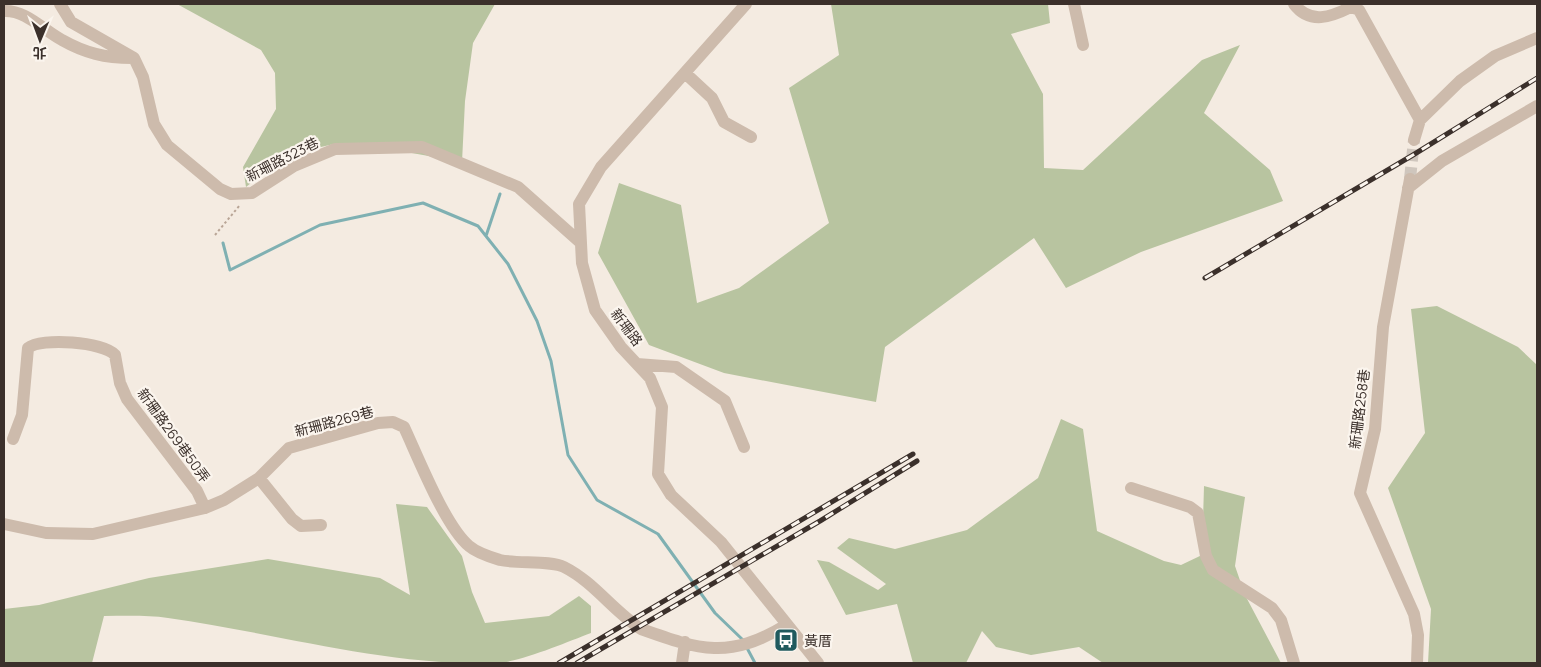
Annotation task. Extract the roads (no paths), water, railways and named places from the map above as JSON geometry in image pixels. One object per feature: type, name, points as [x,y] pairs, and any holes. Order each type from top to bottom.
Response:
[{"type":"street","points":[[60,4],[71,22],[134,58]]},
{"type":"street","name":"新珊路","points":[[746,4],[601,167],[579,204],[582,263],[595,310],[621,347],[650,378],[662,407],[658,474],[671,495],[721,542],[818,663]]},
{"type":"street","points":[[1074,4],[1083,44]]},
{"type":"street","points":[[1294,4],[1307,16],[1318,18],[1334,15],[1351,6],[1360,7],[1420,120]]},
{"type":"street","points":[[4,11],[19,12],[61,40],[90,54],[107,58],[134,58]]},
{"type":"street","points":[[1414,140],[1420,120],[1460,81],[1495,56],[1537,38]]},
{"type":"street","name":"新珊路323巷","points":[[134,58],[143,77],[154,124],[167,145],[220,189],[231,194],[252,193],[294,166],[335,149],[422,147],[518,186],[581,243]]},
{"type":"street","points":[[685,74],[712,98],[724,122],[752,138]]},
{"type":"street","name":"新珊路258巷","points":[[1417,663],[1418,635],[1414,614],[1360,493],[1375,429],[1383,328],[1409,183],[1442,161],[1537,106]]},
{"type":"street","name":"新珊路269巷50弄","points":[[13,439],[22,415],[28,348],[33,344],[62,341],[107,349],[115,355],[120,384],[127,399],[197,491],[205,508]]},
{"type":"street","points":[[637,364],[676,367],[724,401],[744,447]]},
{"type":"street","name":"新珊路269巷","points":[[4,524],[46,533],[93,534],[205,508],[224,500],[259,478],[289,448],[378,424],[393,422],[404,427],[444,512],[470,547],[501,560],[562,566],[585,580],[632,623],[641,628],[712,649],[739,647],[786,625]]},
{"type":"street","points":[[259,478],[292,519],[301,526],[321,525]]},
{"type":"street","points":[[1131,488],[1190,506],[1198,513],[1206,556],[1213,570],[1272,608],[1282,620],[1285,640],[1294,663]]},
{"type":"street","points":[[682,663],[685,642]]},
{"type":"waterway","points":[[486,236],[500,194]]},
{"type":"waterway","points":[[223,243],[230,270],[320,225],[423,203],[478,226],[508,264],[537,321],[551,361],[568,455],[597,500],[658,534],[715,613],[743,640]]},
{"type":"waterway","points":[[747,648],[755,663]]},
{"type":"tunnel","points":[[1410,179],[1414,140]]},
{"type":"railway","points":[[1205,278],[1413,155],[1537,78]]},
{"type":"railway","points":[[559,663],[913,454]]},
{"type":"railway","points":[[577,663],[820,521],[917,461]]},
{"type":"place","name":"黃厝","points":[[786,640]]}]
